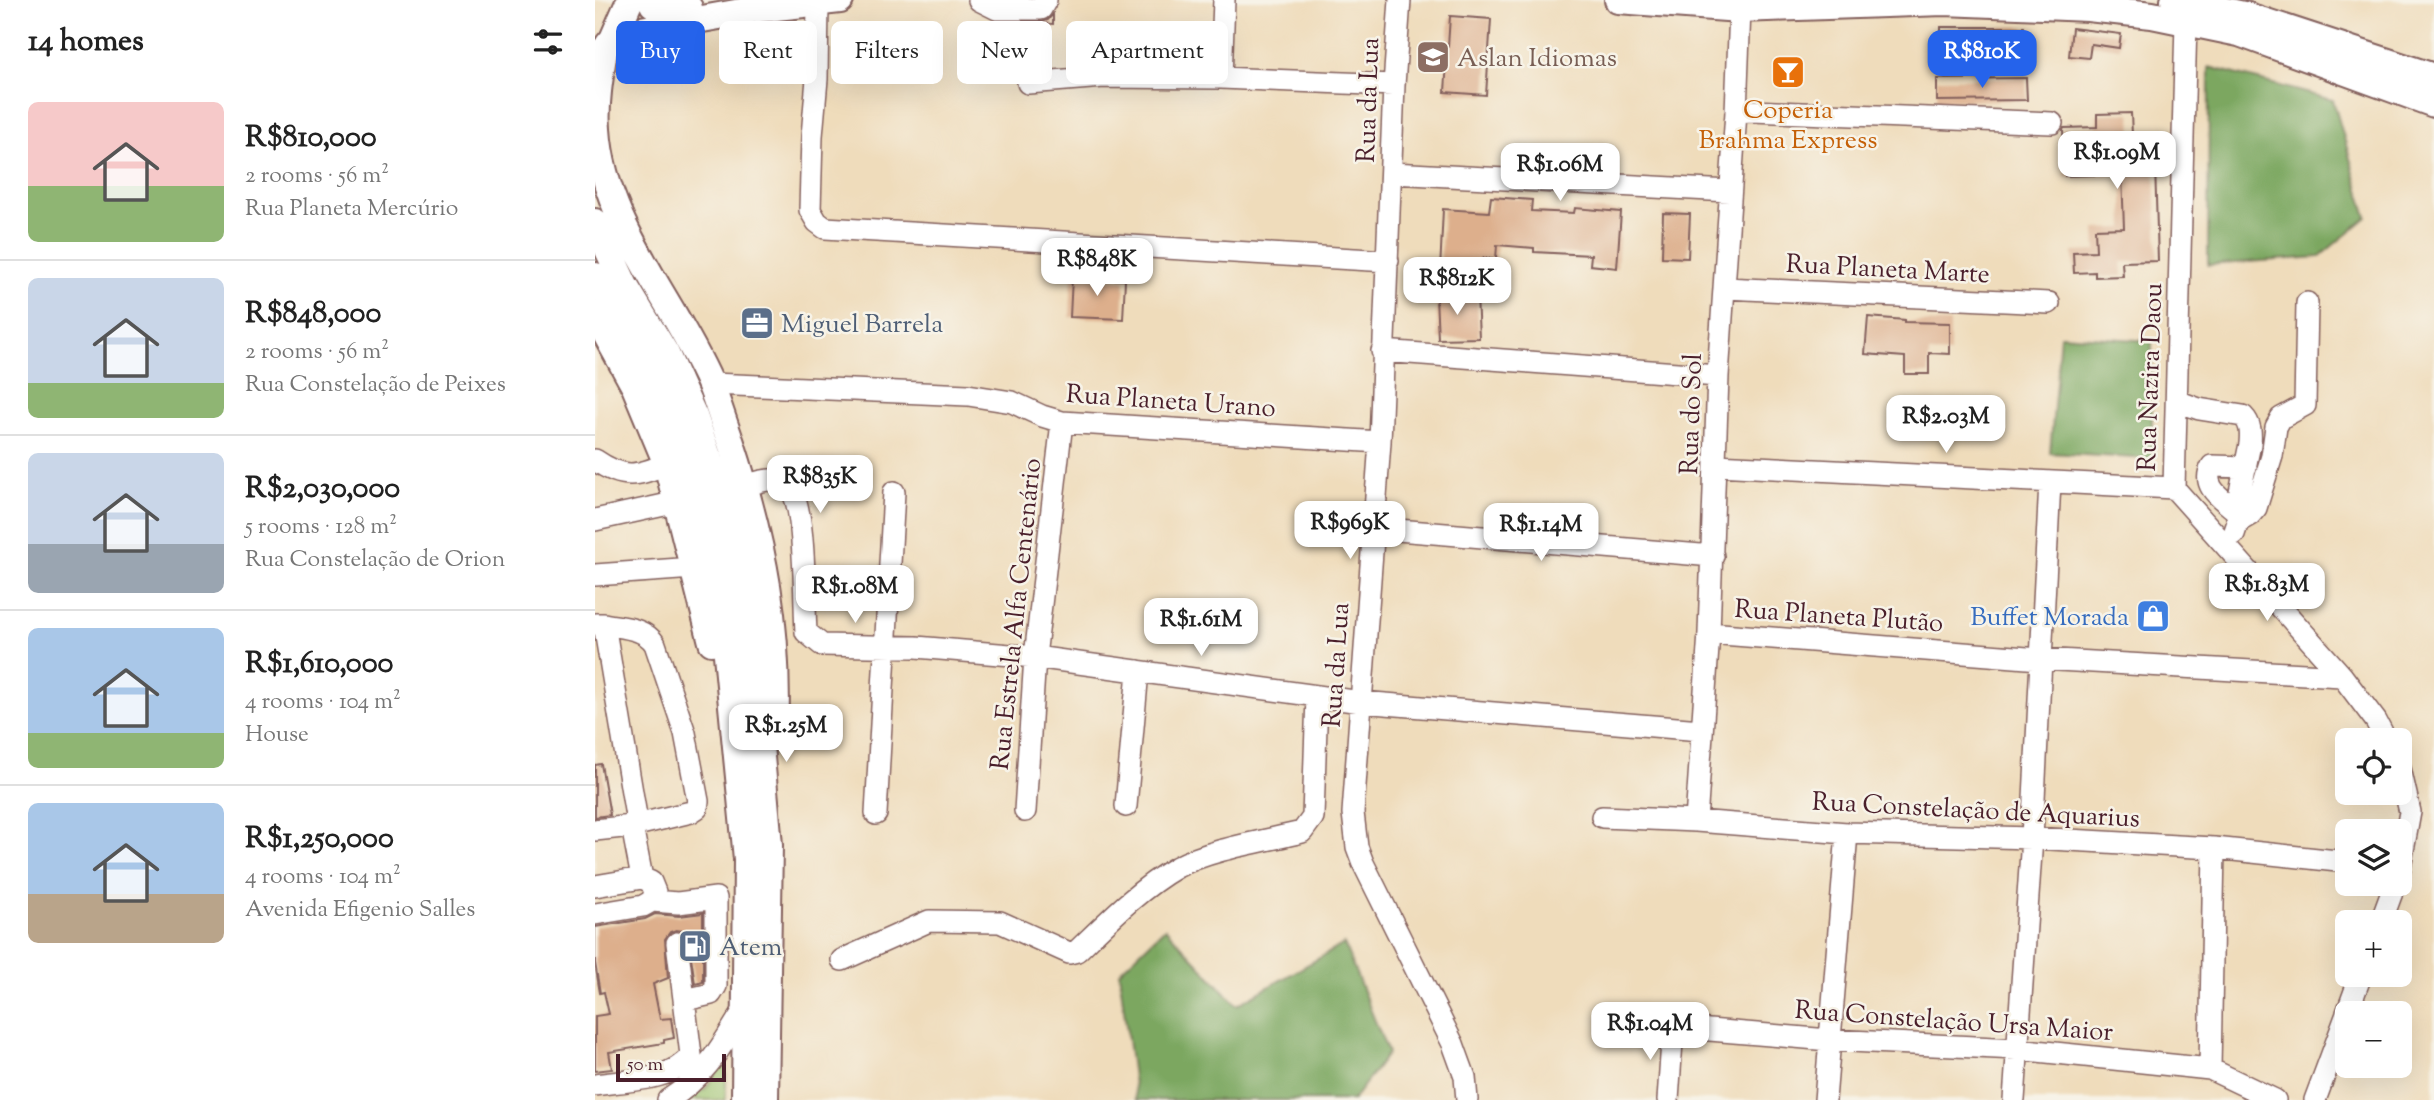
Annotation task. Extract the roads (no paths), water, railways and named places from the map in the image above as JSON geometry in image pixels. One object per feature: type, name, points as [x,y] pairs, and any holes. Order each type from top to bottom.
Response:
[{"type":"main road","points":[[612,200],[597,129],[604,49],[630,0]]},
{"type":"main road","points":[[652,0],[653,4],[663,11],[735,2],[758,9]]},
{"type":"main road","points":[[1618,0],[1740,9],[1944,2],[2180,10],[2248,16],[2434,76]]},
{"type":"main road","points":[[604,49],[641,30],[758,9],[829,1]]},
{"type":"main road","points":[[2180,10],[2434,104]]},
{"type":"main road","points":[[595,168],[624,227],[682,327],[711,384],[745,486],[766,577],[775,645],[775,724],[769,845],[765,1100]]},
{"type":"main road","points":[[595,222],[625,286],[666,354],[694,416],[720,492],[747,601],[769,845]]},
{"type":"main road","points":[[595,275],[630,332],[659,388],[681,440],[707,526],[724,624],[747,859],[745,1100]]},
{"type":"main road","points":[[595,314],[635,387],[667,464],[694,568],[739,767]]},
{"type":"street","points":[[979,0],[997,9],[1041,9],[1046,0]]},
{"type":"street","points":[[1223,21],[1224,0]]},
{"type":"street","name":"Rua da Lua","points":[[1400,0],[1394,85],[1380,442],[1353,813],[1357,847],[1373,885],[1453,1044],[1465,1077],[1467,1100]]},
{"type":"street","points":[[829,1],[817,79],[810,210],[817,222],[825,228],[1388,261]]},
{"type":"street","name":"Rua do Sol","points":[[1696,821],[1709,634],[1718,376],[1736,112],[1740,9]]},
{"type":"street","name":"Rua Nazira Daou","points":[[2180,10],[2174,488],[2342,676],[2380,728]]},
{"type":"street","points":[[1228,78],[1394,85]]},
{"type":"street","points":[[1736,112],[2052,123]]},
{"type":"street","points":[[1392,173],[1729,191]]},
{"type":"street","name":"Rua Planeta Marte","points":[[1725,288],[2049,303]]},
{"type":"street","points":[[2237,517],[2250,515],[2256,508],[2272,456],[2276,427],[2281,418],[2305,405],[2307,303]]},
{"type":"street","points":[[1382,351],[1718,376]]},
{"type":"street","name":"Rua Planeta Urano","points":[[711,384],[968,395],[1012,402],[1062,422],[1380,442]]},
{"type":"street","points":[[2177,401],[2199,409],[2243,416],[2247,420],[2251,434],[2229,549]]},
{"type":"street","name":"Rua Estrela Alfa Centenário","points":[[1025,811],[1035,657],[1062,422]]},
{"type":"street","points":[[595,460],[611,471],[624,475],[641,474],[667,464]]},
{"type":"street","points":[[1716,465],[2174,488]]},
{"type":"street","points":[[2237,517],[2216,496],[2209,481],[2209,474],[2212,466],[2246,467]]},
{"type":"street","points":[[745,486],[766,480],[780,481],[791,489],[801,525],[806,632],[822,645],[916,647],[1035,657],[1361,702],[1701,730]]},
{"type":"street","points":[[2014,1100],[2032,838],[2050,482]]},
{"type":"street","points":[[876,814],[894,492]]},
{"type":"street","points":[[595,520],[678,502]]},
{"type":"street","points":[[1373,528],[1713,556]]},
{"type":"street","points":[[595,575],[694,568]]},
{"type":"street","points":[[595,830],[637,822],[691,812],[697,808],[698,801],[685,733],[650,636],[643,631],[599,624],[637,822],[648,887],[643,906],[595,914]]},
{"type":"street","name":"Rua Planeta Plutão","points":[[1709,634],[2040,659],[2342,676]]},
{"type":"street","points":[[1126,806],[1138,671]]},
{"type":"street","points":[[842,960],[929,921],[1000,922],[1069,953],[1077,951],[1134,897],[1178,867],[1206,855],[1302,832],[1313,817],[1317,696]]},
{"type":"street","name":"Rua Constelação de Aquarius","points":[[1602,817],[1696,821],[1847,833],[2032,838],[2214,848],[2335,861]]},
{"type":"street","points":[[1825,1100],[1847,833]]},
{"type":"street","points":[[2210,1069],[2214,848]]},
{"type":"street","points":[[595,886],[648,887],[678,903],[745,894]]},
{"type":"street","points":[[685,1000],[711,994],[716,986],[716,898]]},
{"type":"street","points":[[595,1084],[657,1076],[672,1071],[691,1055],[677,943]]},
{"type":"street","points":[[675,1095],[708,1066],[747,1005]]},
{"type":"street","name":"Rua Constelação Ursa Maior","points":[[1622,1019],[1673,1027],[1829,1040],[2017,1049],[2210,1069],[2275,1100]]},
{"type":"street","points":[[1668,1100],[1673,1027]]},
{"type":"street","points":[[2315,1100],[2335,1046]]},
{"type":"street","points":[[672,1071],[675,1095]]},
{"type":"place","name":"Aslan Idiomas","points":[[1433,57]]},
{"type":"place","name":"Coperia Brahma Express","points":[[1788,72]]},
{"type":"place","name":"Miguel Barrela","points":[[757,323]]},
{"type":"place","name":"Buffet Morada","points":[[2153,616]]},
{"type":"place","name":"Atem","points":[[695,946]]}]
